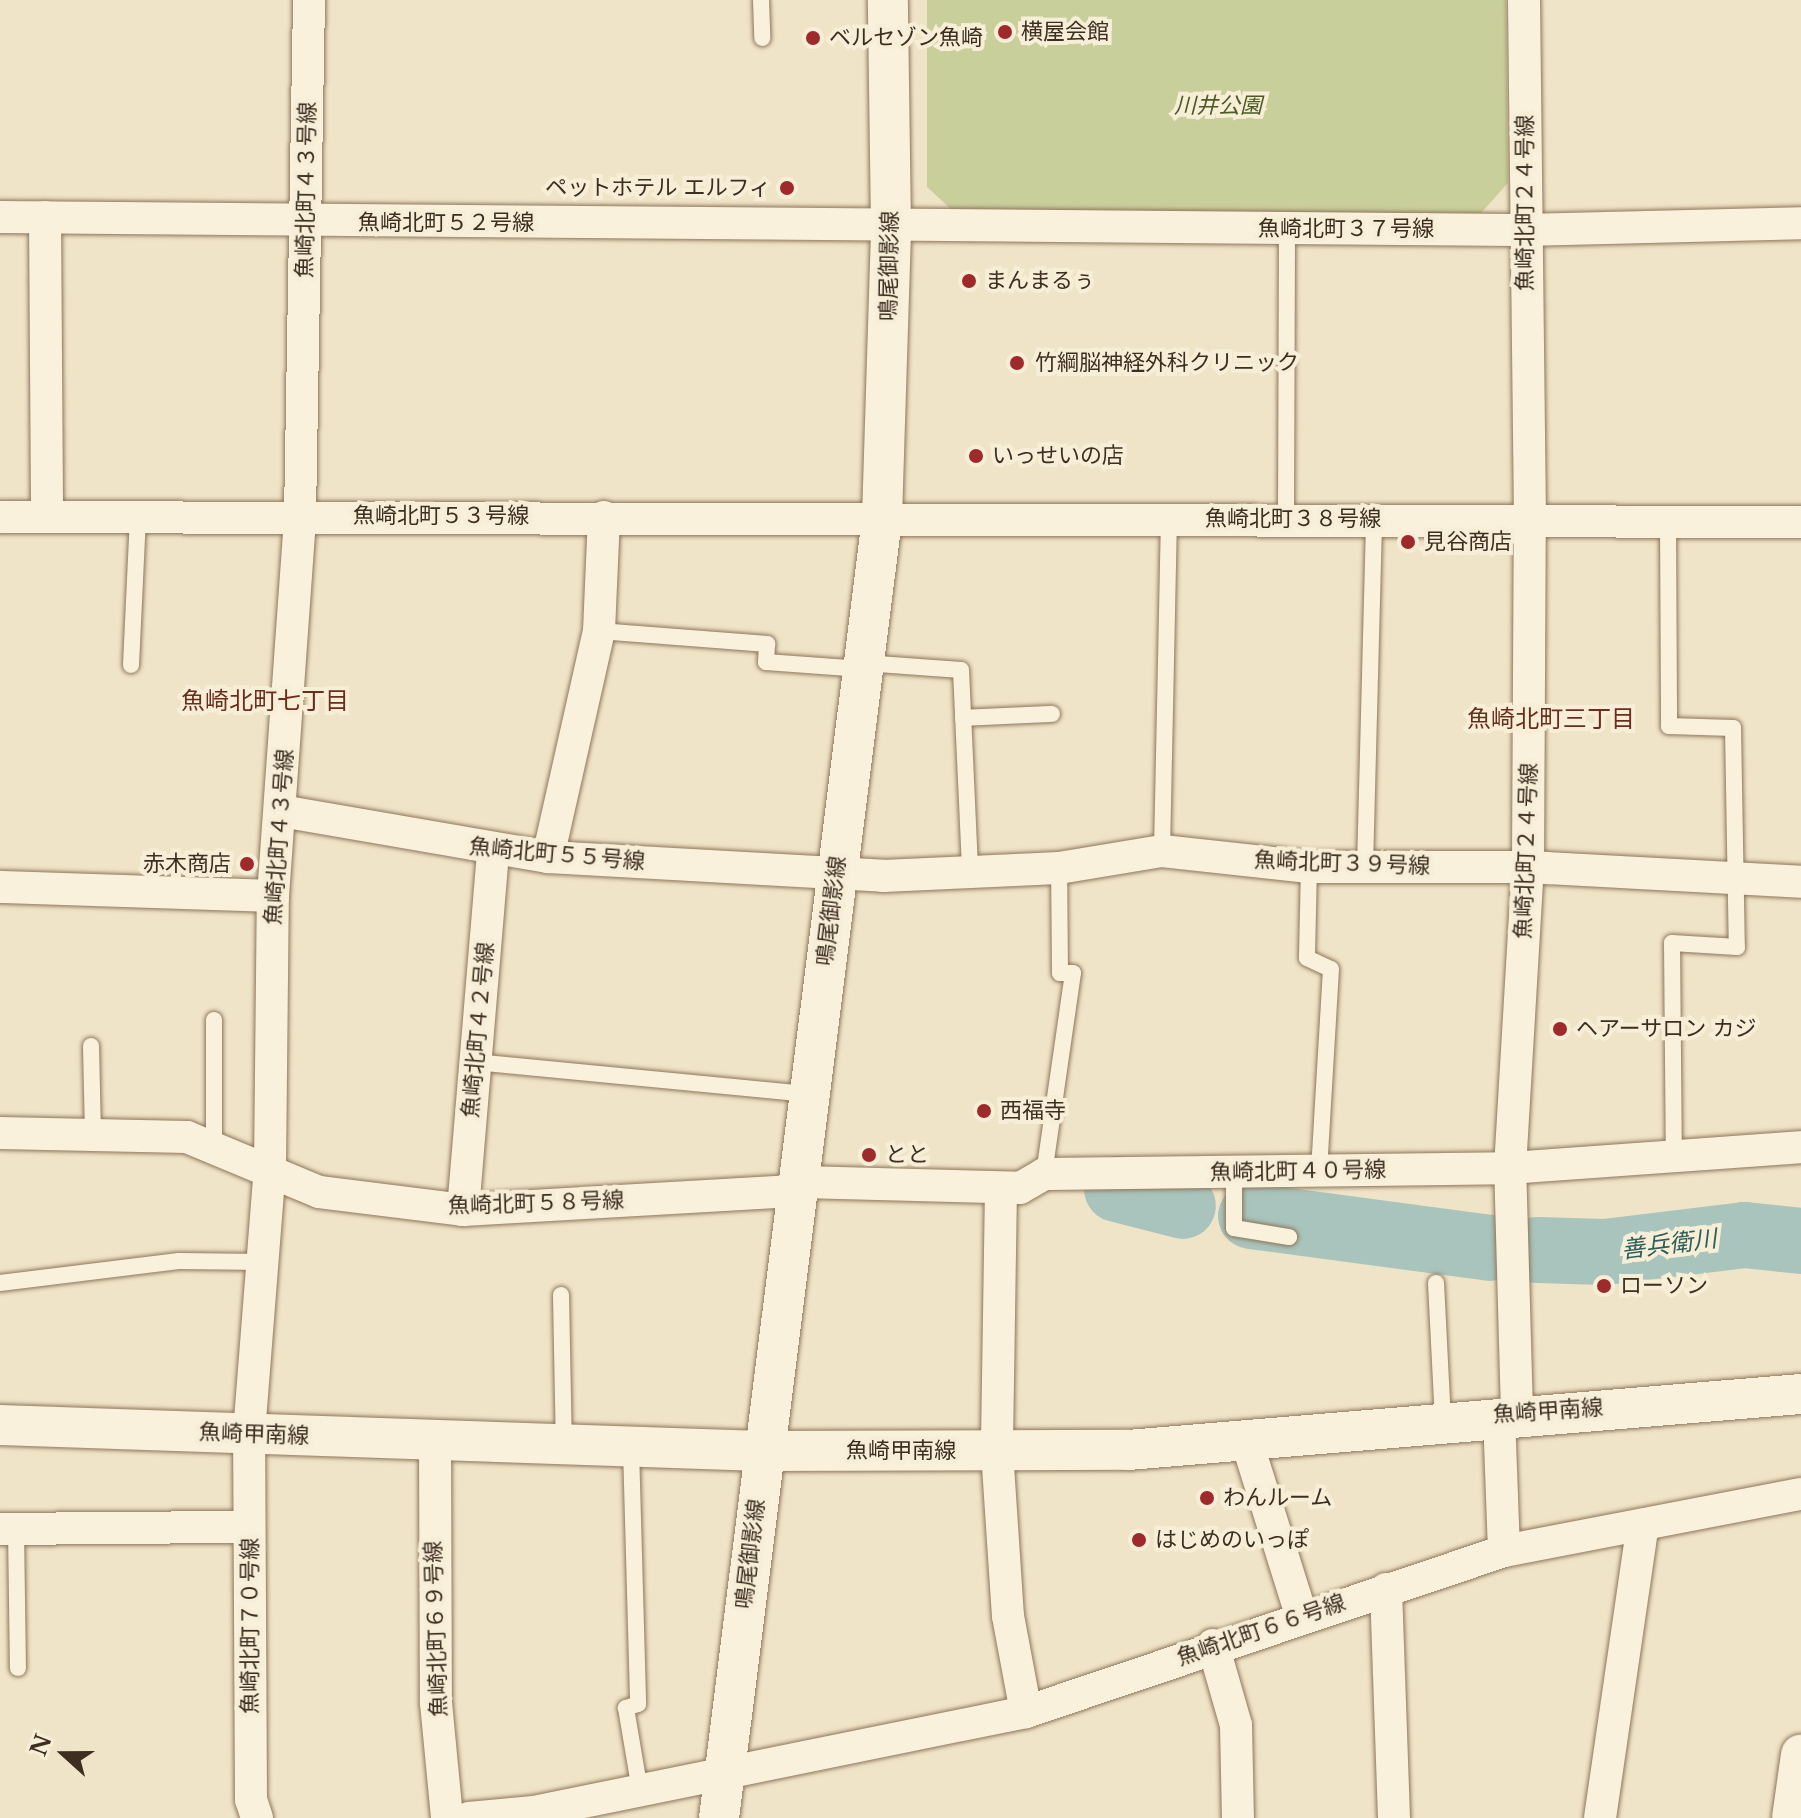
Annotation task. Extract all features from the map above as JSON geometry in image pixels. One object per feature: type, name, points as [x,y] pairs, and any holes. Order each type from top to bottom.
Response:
[{"type":"street","name":"魚崎北町４３号線","points":[[249,1433],[270,1168],[273,896],[300,516],[309,0]]},
{"type":"street","name":"鳴尾御影線","points":[[719,1818],[762,1451],[882,518],[891,227],[888,0]]},
{"type":"street","name":"魚崎北町２４号線","points":[[1504,1551],[1510,1168],[1528,867],[1530,520],[1524,230],[1524,0]]},
{"type":"street","name":"魚崎北町５２号線","points":[[0,217],[891,227]]},
{"type":"street","points":[[45,217],[47,517]]},
{"type":"street","name":"魚崎北町３７号線","points":[[891,227],[1524,230],[1801,223]]},
{"type":"street","name":"魚崎北町５３号線","points":[[0,517],[882,518]]},
{"type":"street","points":[[548,857],[599,631],[604,517]]},
{"type":"street","name":"魚崎北町３８号線","points":[[882,518],[1801,522]]},
{"type":"street","name":"魚崎北町５５号線","points":[[281,811],[493,851],[548,857],[836,873]]},
{"type":"street","name":"魚崎北町４２号線","points":[[463,1210],[493,851]]},
{"type":"street","name":"魚崎北町３９号線","points":[[836,873],[1059,868],[1162,851],[1309,867],[1528,867],[1801,882]]},
{"type":"street","points":[[0,887],[273,896]]},
{"type":"street","name":"魚崎北町５８号線","points":[[0,1133],[93,1135],[214,1144],[319,1192],[463,1210],[797,1186]]},
{"type":"street","name":"魚崎北町４０号線","points":[[797,1186],[1020,1188],[1044,1174],[1510,1168],[1674,1160],[1801,1147]]},
{"type":"street","points":[[1001,1188],[997,1451],[1008,1616],[1026,1712]]},
{"type":"street","name":"魚崎甲南線","points":[[0,1425],[762,1451],[1128,1450],[1508,1414],[1801,1394]]},
{"type":"street","name":"魚崎北町７０号線","points":[[249,1433],[251,1800],[257,1818]]},
{"type":"street","points":[[1246,1439],[1301,1614]]},
{"type":"street","name":"魚崎北町６９号線","points":[[435,1440],[436,1703],[447,1818]]},
{"type":"street","name":"魚崎北町６６号線","points":[[469,1818],[640,1791],[1026,1712],[1301,1614],[1504,1551],[1801,1494]]},
{"type":"street","points":[[1600,1818],[1643,1525]]},
{"type":"street","points":[[8,1529],[249,1527]]},
{"type":"street","points":[[1386,1589],[1394,1818]]},
{"type":"street","points":[[1213,1645],[1236,1725],[1238,1818]]},
{"type":"street","points":[[1792,1818],[1801,1755]]},
{"type":"lane","points":[[761,0],[762,38]]},
{"type":"lane","points":[[1286,519],[1287,228]]},
{"type":"lane","points":[[131,665],[138,516]]},
{"type":"lane","points":[[1162,851],[1169,519]]},
{"type":"lane","points":[[1365,867],[1374,520]]},
{"type":"lane","points":[[1668,521],[1669,726],[1733,728],[1737,947],[1672,943],[1674,1160]]},
{"type":"lane","points":[[599,631],[767,644],[766,662],[961,670],[970,871]]},
{"type":"lane","points":[[963,718],[1052,714]]},
{"type":"lane","points":[[1309,867],[1307,958],[1331,969],[1319,1170]]},
{"type":"lane","points":[[1044,1174],[1073,973],[1060,973],[1059,868]]},
{"type":"lane","points":[[214,1020],[214,1144]]},
{"type":"lane","points":[[91,1046],[93,1135]]},
{"type":"lane","points":[[475,1062],[808,1094]]},
{"type":"lane","points":[[1234,1171],[1234,1228],[1289,1237]]},
{"type":"lane","points":[[0,1283],[179,1261],[263,1262]]},
{"type":"lane","points":[[1436,1283],[1443,1420]]},
{"type":"lane","points":[[561,1295],[564,1445]]},
{"type":"lane","points":[[631,1447],[638,1704],[626,1708],[640,1791]]},
{"type":"lane","points":[[8,1529],[18,1668]]},
{"type":"green space","name":"川井公園","points":[[927,0],[1506,0],[1508,183],[1481,213],[953,211],[927,187]]},
{"type":"waterway","points":[[1117,1189],[1183,1206]]},
{"type":"waterway","points":[[1251,1216],[1490,1248]]},
{"type":"waterway","name":"善兵衛川","points":[[1537,1250],[1605,1252],[1745,1235],[1801,1241]]},
{"type":"place","name":"横屋会館","points":[[1005,32]]},
{"type":"place","name":"ベルセゾン魚崎","points":[[813,38]]},
{"type":"place","name":"ペットホテル エルフィ","points":[[787,188]]},
{"type":"place","name":"まんまるぅ","points":[[969,281]]},
{"type":"place","name":"竹綱脳神経外科クリニック","points":[[1017,363]]},
{"type":"place","name":"いっせいの店","points":[[976,456]]},
{"type":"place","name":"見谷商店","points":[[1408,542]]},
{"type":"place","name":"赤木商店","points":[[247,864]]},
{"type":"place","name":"ヘアーサロン カジ","points":[[1560,1029]]},
{"type":"place","name":"西福寺","points":[[984,1111]]},
{"type":"place","name":"とと","points":[[869,1155]]},
{"type":"place","name":"ローソン","points":[[1604,1286]]},
{"type":"place","name":"わんルーム","points":[[1207,1498]]},
{"type":"place","name":"はじめのいっぽ","points":[[1139,1540]]},
{"type":"district","name":"魚崎北町七丁目","points":[[265,701]]},
{"type":"district","name":"魚崎北町三丁目","points":[[1551,719]]}]
